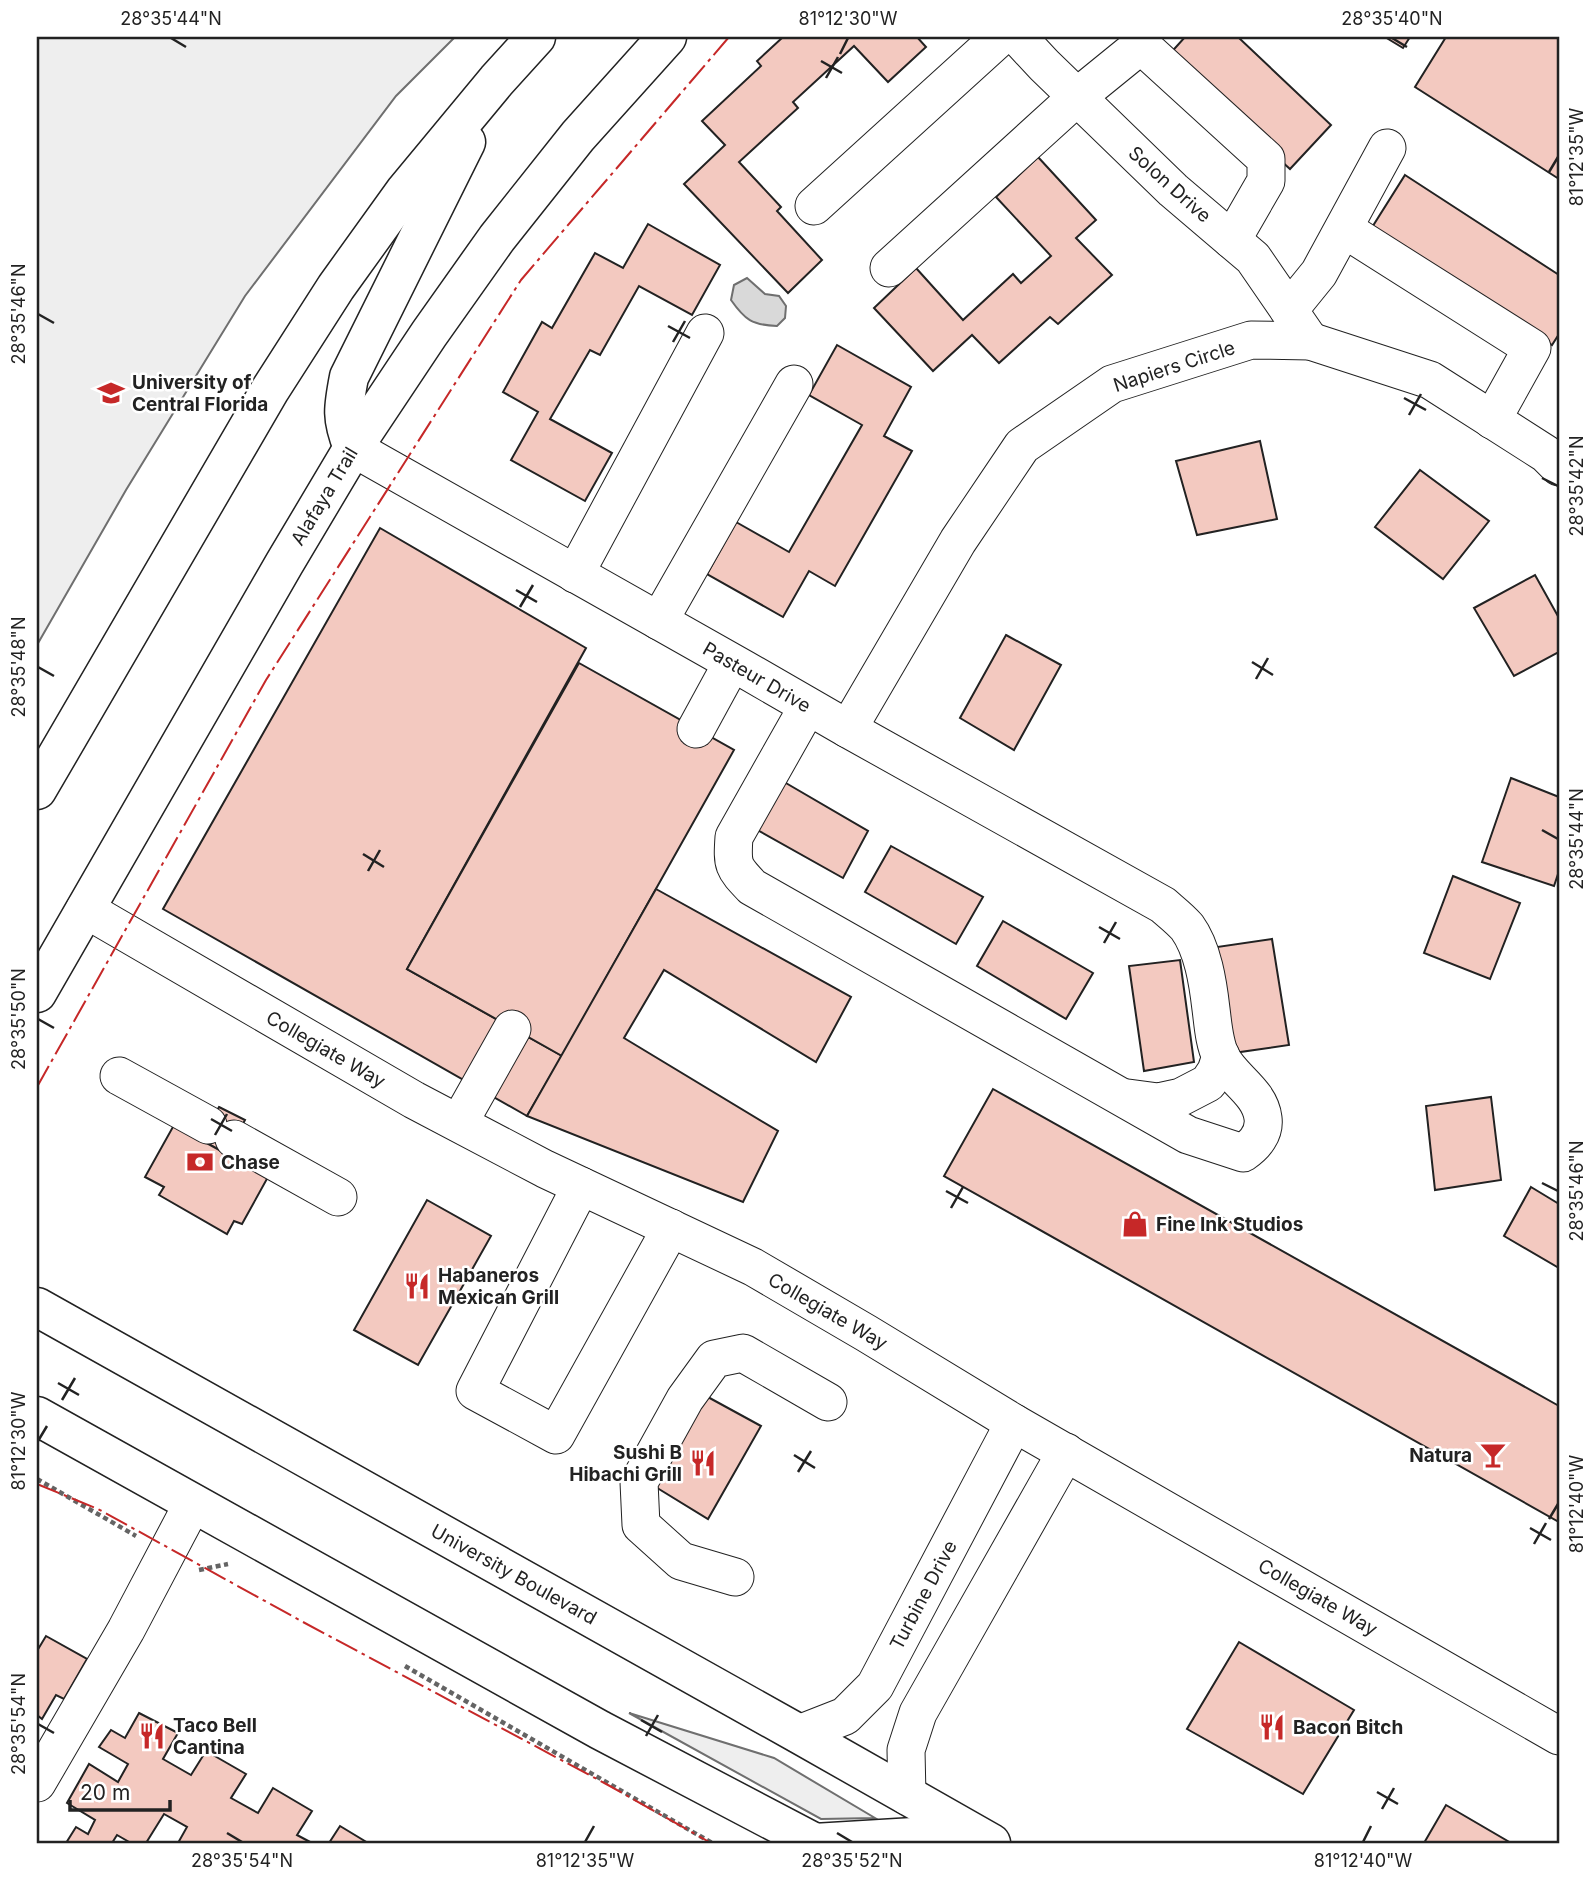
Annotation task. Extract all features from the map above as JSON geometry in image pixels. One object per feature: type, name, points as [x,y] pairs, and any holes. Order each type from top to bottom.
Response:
[{"type":"main road","points":[[37,790],[270,390],[336,287],[405,191],[536,37]]},
{"type":"main road","name":"Alafaya Trail","points":[[37,993],[353,447],[497,238],[578,136],[667,37]]},
{"type":"main road","points":[[353,447],[345,428],[343,408],[349,377],[497,80]]},
{"type":"main road","name":"University Boulevard","points":[[37,1307],[991,1843]]},
{"type":"main road","points":[[37,1416],[600,1730],[815,1843],[914,1837],[956,1843]]},
{"type":"street","points":[[814,206],[1000,37]]},
{"type":"street","name":"Solon Drive","points":[[1018,37],[1173,190],[1253,258],[1310,341]]},
{"type":"street","points":[[889,268],[1077,97],[1141,46],[1266,159],[1266,181],[1232,240]]},
{"type":"street","points":[[1289,310],[1319,273],[1387,148]]},
{"type":"street","points":[[1344,229],[1532,348],[1492,420]]},
{"type":"street","points":[[575,574],[705,333]]},
{"type":"street","name":"Napiers Circle","points":[[848,729],[958,541],[1022,446],[1112,384],[1251,340],[1310,341],[1430,380],[1546,454],[1559,467]]},
{"type":"street","points":[[659,621],[794,384]]},
{"type":"street","name":"Pasteur Drive","points":[[353,447],[1163,905],[1186,927],[1197,945],[1208,985],[1214,1031],[1221,1056]]},
{"type":"street","points":[[696,729],[732,663]]},
{"type":"street","points":[[808,706],[734,837],[735,869],[752,887],[1188,1135],[1243,1153],[1255,1145],[1263,1129],[1263,1116],[1255,1097],[1234,1075],[1221,1056]]},
{"type":"street","name":"Collegiate Way","points":[[85,909],[414,1100],[545,1169],[752,1267],[1014,1423],[1559,1735]]},
{"type":"street","points":[[459,1123],[512,1029]]},
{"type":"street","points":[[1121,1097],[1158,1102],[1181,1097],[1208,1083],[1216,1072],[1221,1056]]},
{"type":"street","points":[[119,1076],[338,1197]]},
{"type":"street","points":[[581,1186],[475,1391],[556,1435],[671,1228]]},
{"type":"street","points":[[736,1577],[681,1561],[641,1525],[639,1482],[685,1399],[715,1359],[743,1353],[828,1402]]},
{"type":"street","name":"Turbine Drive","points":[[799,1734],[845,1716],[875,1686],[1014,1423]]},
{"type":"street","points":[[907,1796],[906,1750],[918,1713],[1066,1452]]},
{"type":"street","points":[[37,1783],[126,1630],[193,1503]]},
{"type":"path","points":[[37,1479],[194,1570],[229,1564]]},
{"type":"path","points":[[395,1660],[712,1843]]},
{"type":"shaded area","name":"University of Central Florida","points":[[37,37],[455,37],[396,96],[245,296],[126,490],[37,645]]},
{"type":"shaded area","points":[[747,278],[765,294],[779,296],[786,306],[785,318],[777,326],[750,320],[731,300],[734,285]]},
{"type":"shaded area","points":[[629,1713],[774,1758],[875,1818],[821,1819]]},
{"type":"building","points":[[783,37],[917,37],[926,47],[888,82],[854,46],[793,102],[798,108],[739,162],[781,207],[777,211],[822,260],[788,293],[684,184],[725,145],[702,121],[761,66],[757,61]]},
{"type":"building","points":[[1185,37],[1238,37],[1331,125],[1290,169],[1167,57]]},
{"type":"building","points":[[1385,37],[1410,37],[1403,48]]},
{"type":"building","points":[[1446,37],[1559,37],[1559,179],[1415,87]]},
{"type":"building","points":[[1038,157],[1096,220],[1076,238],[1112,275],[1058,324],[1050,317],[999,363],[972,335],[933,371],[874,308],[916,268],[963,320],[1013,274],[1021,283],[1051,256],[996,197]]},
{"type":"building","points":[[1405,175],[1559,275],[1559,334],[1552,345],[1371,229]]},
{"type":"building","points":[[648,224],[720,265],[692,315],[639,286],[600,355],[590,350],[550,419],[612,453],[585,501],[511,460],[538,412],[503,392],[542,322],[552,328],[595,253],[623,268]]},
{"type":"building","points":[[837,345],[911,387],[884,436],[912,451],[835,586],[809,571],[783,617],[707,574],[736,522],[789,552],[862,425],[809,395]]},
{"type":"building","points":[[1260,441],[1277,519],[1197,535],[1176,461]]},
{"type":"building","points":[[1420,470],[1489,521],[1443,579],[1375,527]]},
{"type":"building","points":[[380,528],[586,648],[407,969],[562,1056],[527,1116],[163,909]]},
{"type":"building","points":[[1535,575],[1559,618],[1559,652],[1514,676],[1474,608]]},
{"type":"building","points":[[1006,635],[1061,665],[1014,750],[960,718]]},
{"type":"building","points":[[579,663],[734,750],[562,1056],[407,969]]},
{"type":"building","points":[[1511,778],[1559,797],[1559,871],[1554,886],[1482,862]]},
{"type":"building","points":[[779,779],[868,831],[843,878],[752,827]]},
{"type":"building","points":[[891,846],[983,897],[956,944],[865,892]]},
{"type":"building","points":[[1453,876],[1520,903],[1490,979],[1424,953]]},
{"type":"building","points":[[656,889],[851,997],[816,1062],[664,970],[624,1038],[778,1131],[743,1202],[527,1116]]},
{"type":"building","points":[[1003,921],[1093,973],[1066,1019],[977,966]]},
{"type":"building","points":[[1272,939],[1289,1045],[1233,1053],[1217,947]]},
{"type":"building","points":[[1180,960],[1194,1062],[1144,1071],[1129,966]]},
{"type":"building","points":[[993,1089],[1559,1406],[1559,1522],[944,1176]]},
{"type":"building","points":[[1491,1097],[1501,1180],[1435,1190],[1426,1106]]},
{"type":"building","points":[[219,1107],[245,1120],[227,1154],[200,1139]]},
{"type":"building","points":[[174,1125],[268,1177],[242,1224],[234,1221],[227,1234],[159,1195],[164,1187],[145,1177]]},
{"type":"building","points":[[1531,1187],[1559,1204],[1559,1268],[1504,1236]]},
{"type":"building","points":[[427,1200],[491,1236],[418,1365],[354,1330]]},
{"type":"building","points":[[706,1396],[761,1426],[708,1519],[654,1486]]},
{"type":"building","points":[[46,1636],[87,1659],[64,1699],[56,1695],[42,1719],[37,1715],[37,1651]]},
{"type":"building","points":[[1239,1642],[1354,1710],[1303,1794],[1187,1729]]},
{"type":"building","points":[[139,1713],[178,1733],[163,1759],[191,1775],[206,1751],[246,1774],[231,1798],[258,1813],[273,1788],[312,1811],[297,1835],[312,1843],[178,1843],[187,1827],[164,1814],[146,1843],[131,1843],[117,1835],[112,1843],[66,1843],[76,1827],[88,1834],[95,1820],[67,1803],[89,1764],[118,1782],[128,1764],[99,1747],[111,1730],[125,1738]]},
{"type":"building","points":[[1446,1805],[1511,1843],[1424,1843]]},
{"type":"building","points":[[340,1826],[368,1843],[329,1843]]},
{"type":"power","points":[[37,1087],[266,680],[521,280],[729,37]]},
{"type":"power","points":[[37,1484],[98,1509],[711,1843]]},
{"type":"place","name":"University of Central Florida","points":[[111,393]]},
{"type":"place","name":"Chase","points":[[200,1162]]},
{"type":"place","name":"Fine Ink Studios","points":[[1135,1224]]},
{"type":"place","name":"Habaneros Mexican Grill","points":[[417,1286]]},
{"type":"place","name":"Natura","points":[[1493,1455]]},
{"type":"place","name":"Sushi B Hibachi Grill","points":[[703,1463]]},
{"type":"place","name":"Bacon Bitch","points":[[1272,1727]]},
{"type":"place","name":"Taco Bell Cantina","points":[[152,1736]]}]
